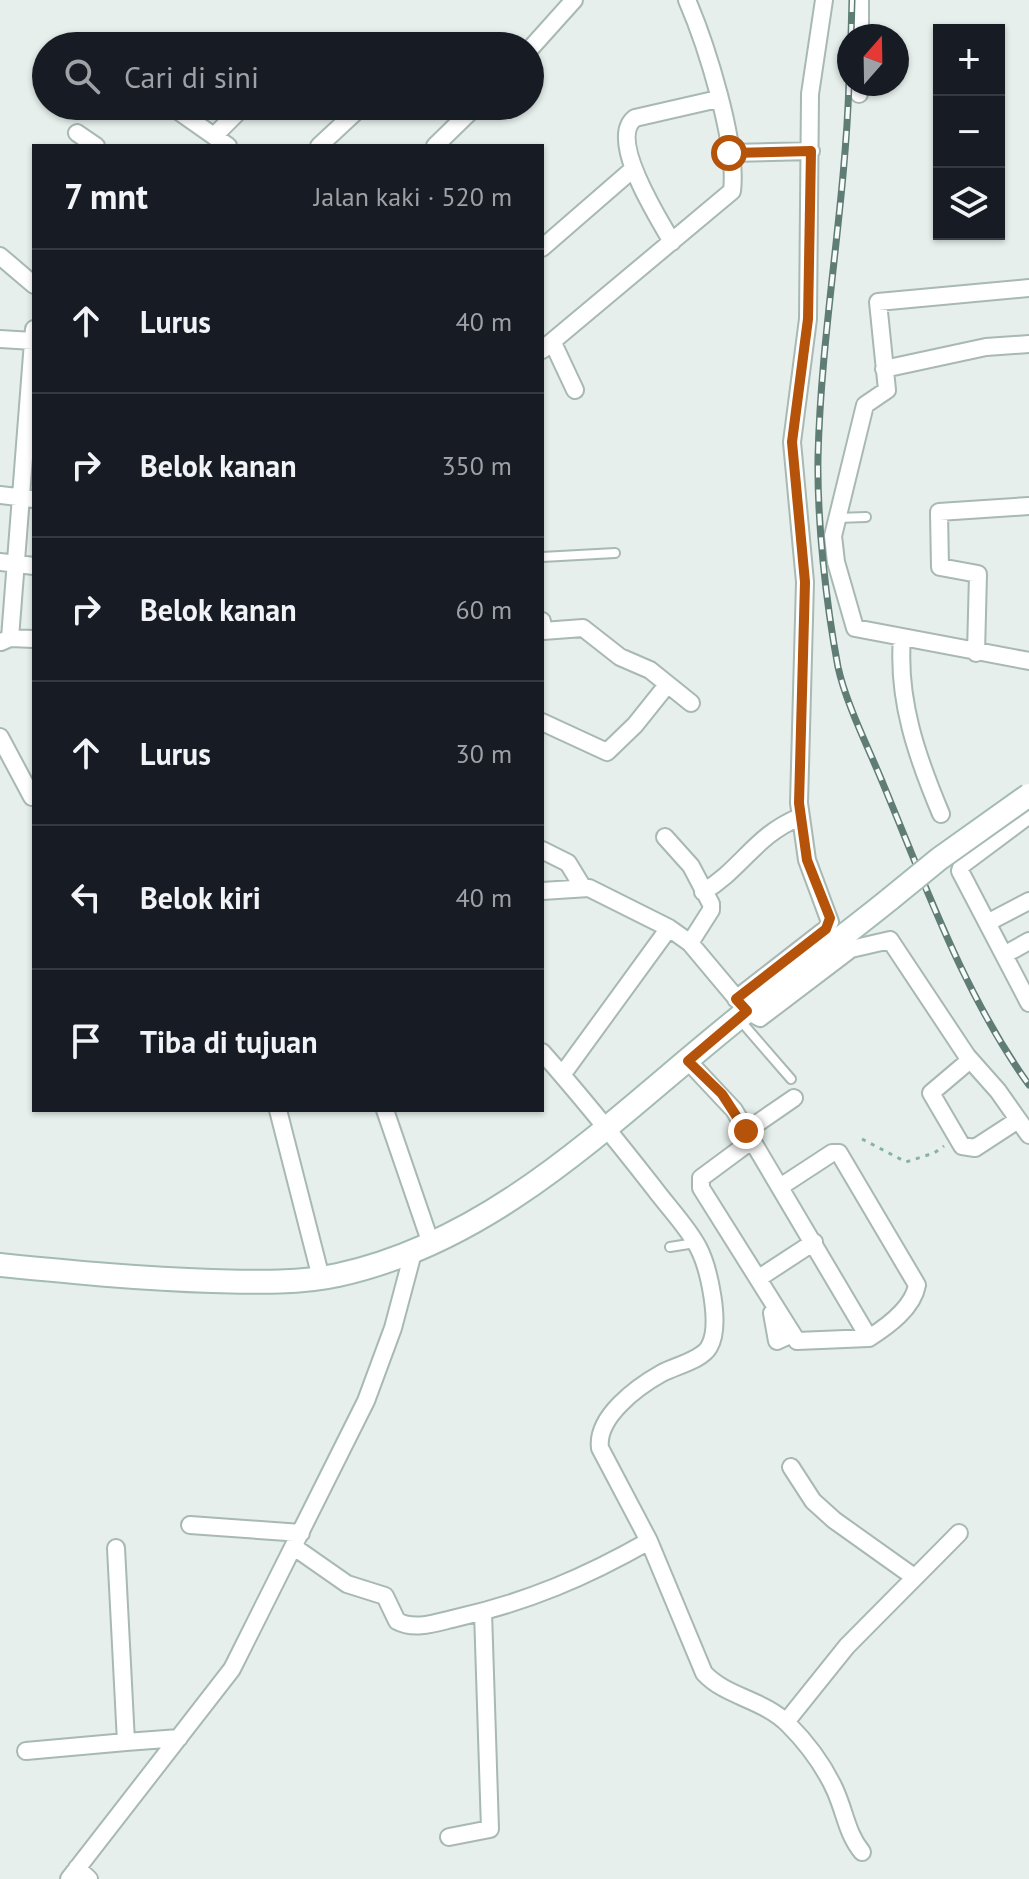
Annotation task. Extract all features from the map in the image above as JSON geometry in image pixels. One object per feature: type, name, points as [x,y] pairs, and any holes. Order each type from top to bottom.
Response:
[{"type":"main road","points":[[0,1265],[148,1279],[248,1282],[321,1278],[359,1270],[422,1245],[511,1199],[609,1129],[688,1061],[740,1009],[1029,795]]},
{"type":"street","points":[[544,33],[574,0]]},
{"type":"street","points":[[575,390],[548,347],[730,196],[733,181],[718,99],[701,32],[687,0]]},
{"type":"street","points":[[740,1009],[830,922],[807,860],[800,817],[805,582],[792,442],[808,319],[810,94],[824,0]]},
{"type":"street","points":[[860,0],[860,24]]},
{"type":"street","points":[[672,242],[633,169],[626,134],[631,120],[718,99]]},
{"type":"street","points":[[191,120],[225,144]]},
{"type":"street","points":[[214,136],[230,120]]},
{"type":"street","points":[[321,144],[347,120]]},
{"type":"street","points":[[437,144],[460,120]]},
{"type":"street","points":[[77,133],[93,144]]},
{"type":"street","points":[[729,153],[811,151]]},
{"type":"street","points":[[544,246],[633,169]]},
{"type":"street","points":[[0,256],[32,283]]},
{"type":"street","points":[[0,270],[18,272]]},
{"type":"street","points":[[1029,288],[878,302],[887,390],[865,405],[858,443],[836,518],[833,544],[850,622],[863,632],[1029,661]]},
{"type":"street","points":[[0,339],[32,335]]},
{"type":"street","points":[[884,369],[986,347],[1029,344]]},
{"type":"street","points":[[32,364],[27,498],[8,563],[5,640],[32,642]]},
{"type":"street","points":[[0,495],[27,498]]},
{"type":"street","points":[[976,653],[978,574],[940,567],[939,512],[1029,506]]},
{"type":"street","points":[[8,563],[32,566]]},
{"type":"street","points":[[544,631],[583,628],[620,657],[650,670],[691,703]]},
{"type":"street","points":[[902,638],[901,684],[905,705],[921,766],[941,814]]},
{"type":"street","points":[[544,723],[607,752],[667,685]]},
{"type":"street","points":[[0,737],[32,797]]},
{"type":"street","points":[[1029,815],[962,865],[964,880],[1029,1003]]},
{"type":"street","points":[[703,892],[728,875],[774,827],[800,817]]},
{"type":"street","points":[[665,837],[691,866],[711,910],[690,943]]},
{"type":"street","points":[[544,851],[568,863],[582,886]]},
{"type":"street","points":[[544,891],[582,886],[669,928],[690,943],[740,1009],[762,1018],[851,949],[885,939],[894,943],[970,1060],[1029,1135]]},
{"type":"street","points":[[987,923],[1029,901]]},
{"type":"street","points":[[562,1075],[669,928]]},
{"type":"street","points":[[1004,955],[1027,946]]},
{"type":"street","points":[[544,1054],[609,1129],[696,1243],[711,1287],[715,1329],[711,1344],[706,1351],[659,1374],[632,1395],[605,1423],[598,1438],[600,1448],[649,1541],[704,1673],[720,1688],[752,1698],[786,1722],[823,1766],[836,1792],[849,1832],[862,1852]]},
{"type":"street","points":[[970,1060],[931,1093],[962,1146],[975,1148],[1018,1120]]},
{"type":"street","points":[[688,1061],[722,1094],[814,1242],[869,1338]]},
{"type":"street","points":[[780,1187],[832,1153],[839,1153],[917,1285],[913,1296],[894,1321],[869,1338],[804,1343],[790,1335],[759,1278],[699,1182],[794,1098]]},
{"type":"street","points":[[279,1112],[321,1278]]},
{"type":"street","points":[[78,1875],[232,1669],[366,1401],[422,1245],[386,1112]]},
{"type":"street","points":[[759,1278],[814,1242]]},
{"type":"street","points":[[791,1467],[823,1510],[914,1577]]},
{"type":"street","points":[[190,1525],[298,1540],[347,1584],[385,1596],[392,1617],[403,1625],[422,1626],[543,1594],[590,1575],[649,1541]]},
{"type":"street","points":[[786,1722],[847,1646],[959,1533]]},
{"type":"street","points":[[116,1548],[126,1742]]},
{"type":"street","points":[[449,1837],[490,1834],[483,1612]]},
{"type":"street","points":[[26,1751],[179,1738]]},
{"type":"lane","points":[[836,518],[866,517]]},
{"type":"lane","points":[[544,557],[615,553]]},
{"type":"lane","points":[[740,1009],[791,1079]]},
{"type":"lane","points":[[670,1247],[696,1243]]},
{"type":"path","points":[[862,1139],[906,1162],[934,1153],[957,1136]]},
{"type":"railway","points":[[851,24],[852,0]]},
{"type":"railway","points":[[848,96],[818,457],[823,562],[838,667],[852,712],[948,940],[985,1015],[1029,1085]]},
{"type":"route","points":[[729,153],[811,151],[808,319],[792,442],[792,471],[805,582],[799,803],[807,860],[830,918],[826,929],[736,999],[747,1011],[688,1061],[722,1094],[746,1131]]}]
